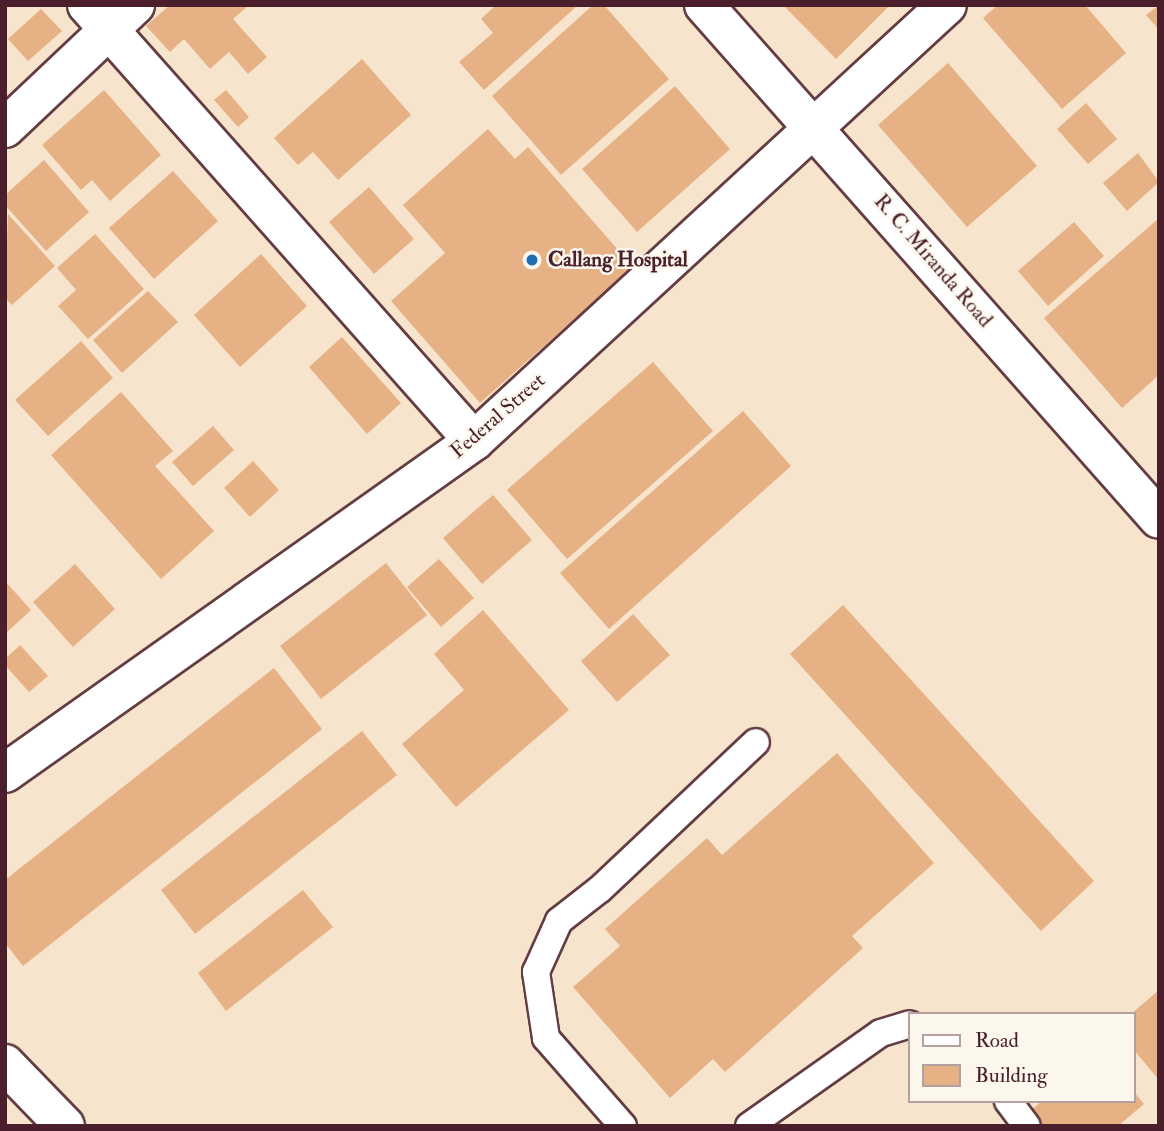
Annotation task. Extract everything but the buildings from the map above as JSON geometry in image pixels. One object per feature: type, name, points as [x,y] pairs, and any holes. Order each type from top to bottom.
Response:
[{"type":"street","name":"R. C. Miranda Road","points":[[704,5],[815,127],[1159,519]]},
{"type":"street","name":"Federal Street","points":[[5,772],[474,441],[947,5]]},
{"type":"street","points":[[5,128],[110,14],[474,441]]},
{"type":"street","points":[[5,1064],[65,1126]]},
{"type":"lane","points":[[623,1126],[546,1038],[536,972],[559,920],[600,889],[756,742]]},
{"type":"lane","points":[[748,1126],[881,1033],[908,1025]]},
{"type":"lane","points":[[1010,1103],[1027,1126]]},
{"type":"place","name":"Callang Hospital","points":[[532,260]]}]
